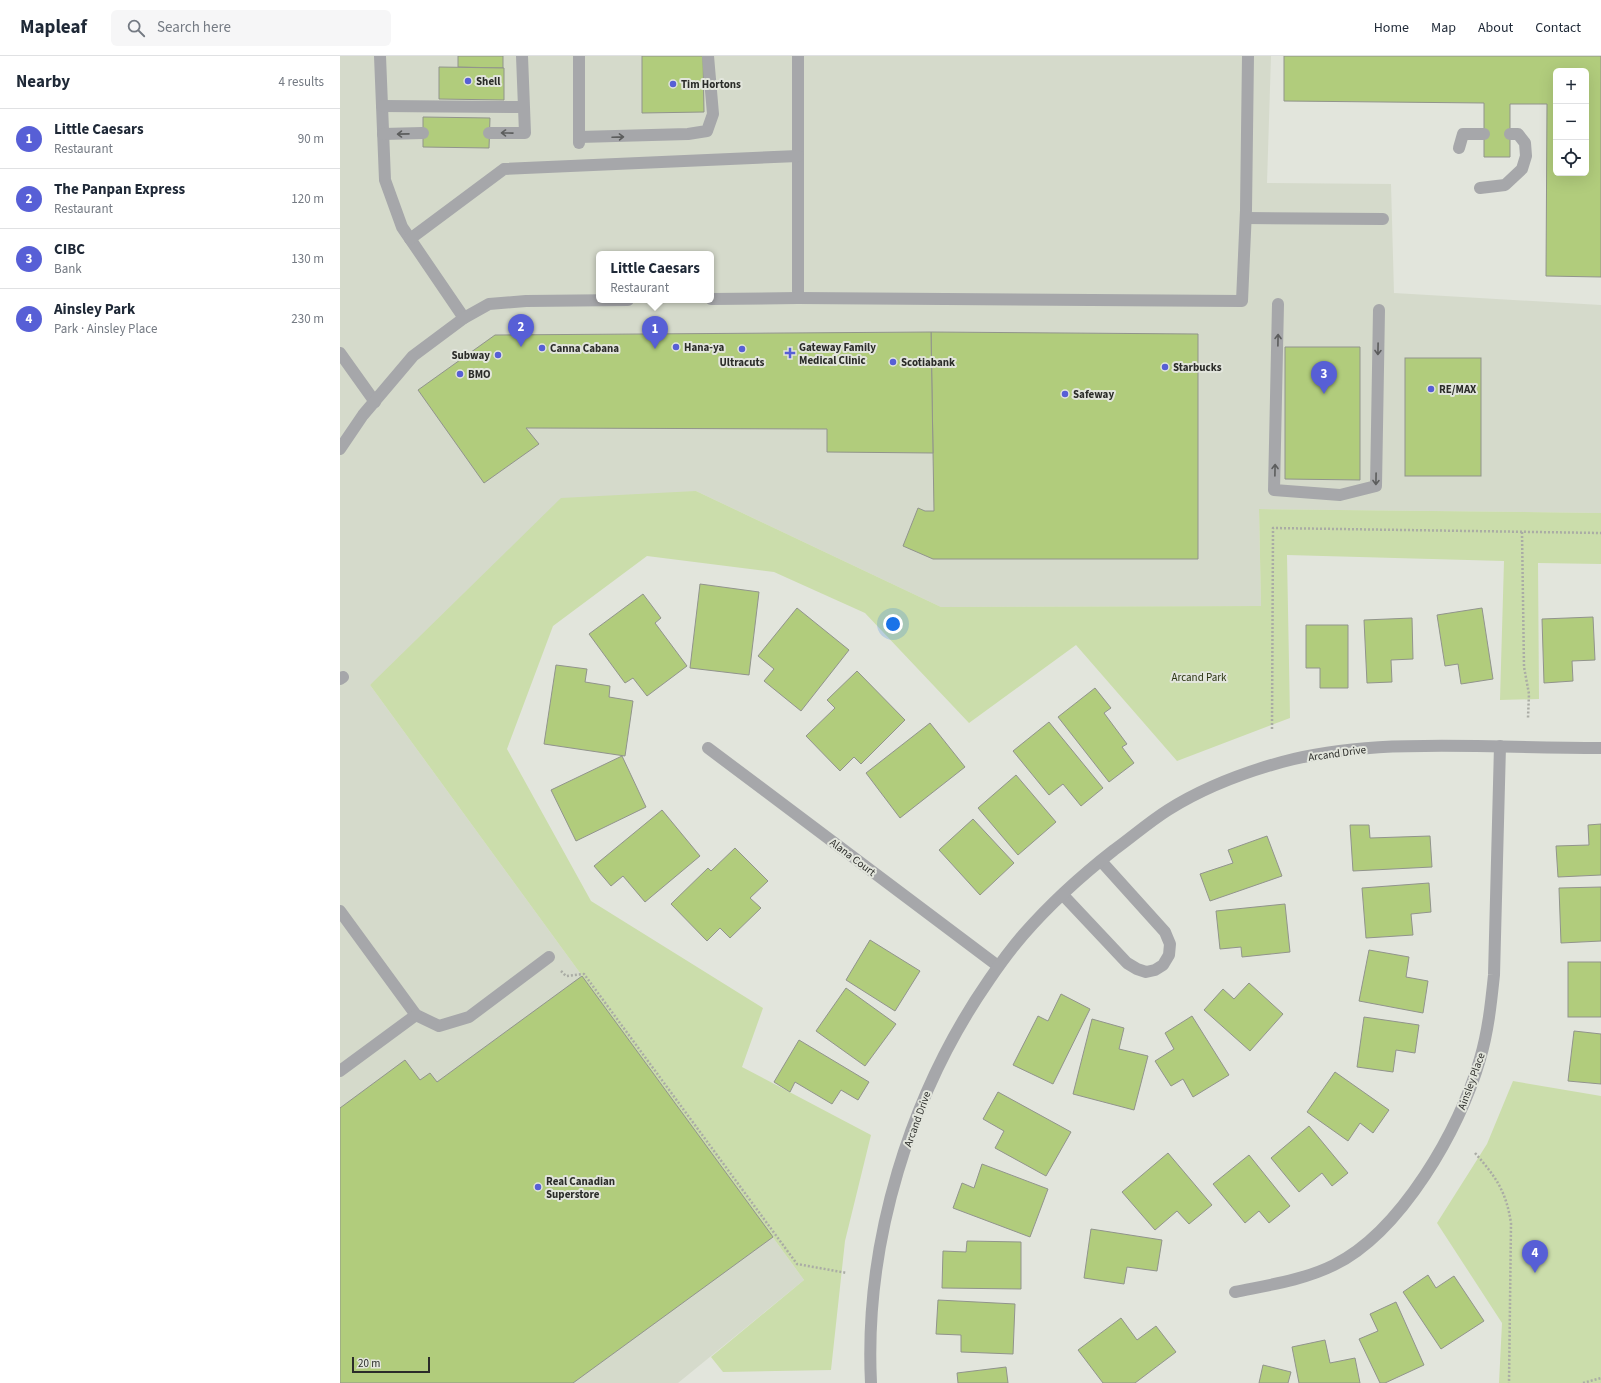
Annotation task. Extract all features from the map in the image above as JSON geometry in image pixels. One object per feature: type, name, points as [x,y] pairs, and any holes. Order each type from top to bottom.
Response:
[{"type":"street","points":[[380,56],[385,180],[402,227],[464,318]]},
{"type":"street","points":[[489,133],[525,133],[522,56]]},
{"type":"street","points":[[579,56],[579,140],[688,134],[706,131],[713,114],[708,56]]},
{"type":"street","points":[[798,56],[798,298]]},
{"type":"street","points":[[714,299],[798,298],[1242,301],[1246,218],[1248,56]]},
{"type":"street","points":[[382,106],[523,107]]},
{"type":"street","points":[[383,134],[423,134]]},
{"type":"street","points":[[1459,148],[1463,134],[1484,134]]},
{"type":"street","points":[[1480,188],[1505,185],[1522,169],[1526,156],[1525,143],[1518,134],[1510,134]]},
{"type":"street","points":[[410,239],[504,169],[798,156]]},
{"type":"street","points":[[1246,218],[1383,219]]},
{"type":"street","points":[[340,449],[363,415],[414,356],[464,318],[489,304],[526,301],[596,300]]},
{"type":"street","points":[[1278,304],[1274,490],[1340,496],[1376,486],[1379,310]]},
{"type":"street","points":[[340,353],[375,402]]},
{"type":"street","name":"Arcand Drive","points":[[871,1383],[871,1335],[875,1284],[881,1244],[898,1172],[923,1099],[954,1034],[998,966],[1022,935],[1063,894],[1142,828],[1168,810],[1191,797],[1228,780],[1284,761],[1360,748],[1439,745],[1601,748]]},
{"type":"street","name":"Ainsley Place","points":[[1235,1292],[1302,1278],[1321,1272],[1349,1257],[1377,1232],[1409,1198],[1431,1167],[1455,1122],[1472,1086],[1480,1058],[1491,1003],[1494,975],[1500,746]]},
{"type":"street","name":"Alana Court","points":[[708,748],[998,966]]},
{"type":"street","points":[[1063,894],[1127,963],[1146,972],[1155,970],[1163,965],[1169,955],[1170,944],[1165,932],[1101,861]]},
{"type":"street","points":[[340,911],[416,1015],[439,1026],[469,1017],[549,957]]},
{"type":"street","points":[[340,1071],[416,1015]]},
{"type":"path","points":[[1272,729],[1273,528],[1601,533]]},
{"type":"path","points":[[1522,532],[1524,667],[1529,694],[1528,718]]},
{"type":"path","points":[[549,957],[566,976],[584,974],[797,1264],[847,1273]]},
{"type":"path","points":[[1475,1153],[1495,1176],[1509,1207],[1511,1223],[1509,1383]]},
{"type":"path","points":[[1583,1383],[1601,1378]]},
{"type":"shaded area","points":[[340,56],[1271,56],[1267,183],[1391,184],[1394,293],[1601,305],[1601,513],[1259,509],[1261,606],[941,607],[696,491],[370,685],[804,1280],[678,1383],[340,1383]]},
{"type":"green space","name":"Arcand Park","points":[[696,491],[941,607],[1261,606],[1259,509],[1601,513],[1601,564],[1538,563],[1539,699],[1500,700],[1504,561],[1287,555],[1290,718],[1177,761],[1076,645],[969,723],[865,613],[774,572],[647,556],[553,626],[507,749],[591,901],[763,1008],[742,1067],[871,1135],[845,1241],[831,1370],[723,1372],[711,1357],[804,1280],[370,685],[561,498]]},
{"type":"green space","points":[[1513,1081],[1601,1096],[1601,1383],[1499,1383],[1502,1323],[1437,1223],[1487,1144]]},
{"type":"building","points":[[458,56],[503,56],[503,68],[458,67]]},
{"type":"building","name":"Tim Hortons","points":[[642,56],[703,56],[704,112],[642,113]]},
{"type":"building","points":[[1284,56],[1601,56],[1601,277],[1546,276],[1547,104],[1510,104],[1510,157],[1484,157],[1484,103],[1284,101]]},
{"type":"building","points":[[439,67],[504,68],[504,100],[439,99]]},
{"type":"building","points":[[423,117],[490,118],[489,148],[423,147]]},
{"type":"building","name":"Safeway","points":[[931,332],[1198,334],[1198,559],[933,559],[903,546],[918,508],[925,511],[934,511]]},
{"type":"building","points":[[931,332],[933,453],[827,452],[827,429],[526,428],[539,444],[484,483],[418,390],[495,335]]},
{"type":"building","points":[[1285,347],[1360,347],[1360,480],[1285,479]]},
{"type":"building","points":[[1405,358],[1481,358],[1481,476],[1405,476]]},
{"type":"building","points":[[700,584],[759,592],[749,675],[690,668]]},
{"type":"building","points":[[643,594],[661,618],[655,623],[687,666],[647,696],[633,678],[625,683],[589,634]]},
{"type":"building","points":[[797,608],[849,650],[801,711],[764,681],[774,669],[758,656]]},
{"type":"building","points":[[1482,608],[1493,679],[1461,684],[1458,664],[1445,666],[1437,615]]},
{"type":"building","points":[[1593,617],[1595,660],[1572,661],[1573,681],[1544,683],[1542,619]]},
{"type":"building","points":[[1412,618],[1413,659],[1391,660],[1392,682],[1367,683],[1364,620]]},
{"type":"building","points":[[1306,625],[1348,625],[1348,688],[1320,688],[1320,668],[1306,668]]},
{"type":"building","points":[[556,665],[587,669],[585,682],[610,686],[609,697],[633,701],[625,756],[544,744]]},
{"type":"building","points":[[857,671],[905,720],[861,764],[854,757],[840,771],[806,736],[835,708],[827,700]]},
{"type":"building","points":[[1095,688],[1111,708],[1104,713],[1127,744],[1122,747],[1134,763],[1109,782],[1058,717]]},
{"type":"building","points":[[1049,722],[1103,788],[1081,806],[1063,784],[1049,795],[1013,751]]},
{"type":"building","points":[[930,723],[965,767],[900,818],[866,773]]},
{"type":"building","points":[[622,756],[646,807],[576,841],[551,790]]},
{"type":"building","points":[[1016,775],[1056,822],[1018,855],[978,808]]},
{"type":"building","points":[[662,810],[700,856],[645,902],[623,876],[611,886],[594,866]]},
{"type":"building","points":[[973,819],[1014,863],[980,895],[939,850]]},
{"type":"building","points":[[1601,824],[1601,875],[1558,877],[1556,846],[1589,845],[1588,825]]},
{"type":"building","points":[[1350,825],[1369,825],[1370,838],[1430,836],[1432,867],[1353,871]]},
{"type":"building","points":[[1267,836],[1282,876],[1210,901],[1200,874],[1233,863],[1228,850]]},
{"type":"building","points":[[735,848],[768,881],[750,898],[761,908],[730,938],[720,928],[707,941],[671,904],[708,868],[711,871]]},
{"type":"building","points":[[1429,883],[1431,912],[1411,914],[1413,935],[1366,938],[1362,888]]},
{"type":"building","points":[[1601,887],[1601,941],[1561,943],[1559,888]]},
{"type":"building","points":[[1285,904],[1290,952],[1242,957],[1241,947],[1220,949],[1216,911]]},
{"type":"building","points":[[870,940],[920,971],[895,1011],[846,980]]},
{"type":"building","points":[[1369,950],[1409,957],[1406,977],[1428,981],[1423,1013],[1359,1001]]},
{"type":"building","points":[[1568,962],[1601,962],[1601,1017],[1568,1017]]},
{"type":"building","name":"Real Canadian Superstore","points":[[582,976],[773,1237],[573,1383],[340,1383],[340,1108],[405,1060],[420,1080],[430,1073],[437,1082]]},
{"type":"building","points":[[1249,983],[1283,1014],[1250,1051],[1204,1010],[1223,989],[1234,999]]},
{"type":"building","points":[[846,988],[896,1024],[865,1066],[816,1031]]},
{"type":"building","points":[[1061,994],[1090,1009],[1053,1084],[1013,1065],[1038,1016],[1048,1021]]},
{"type":"building","points":[[1192,1016],[1229,1075],[1193,1097],[1183,1079],[1171,1086],[1155,1061],[1174,1049],[1165,1033]]},
{"type":"building","points":[[1364,1017],[1419,1025],[1415,1053],[1396,1050],[1393,1072],[1357,1067]]},
{"type":"building","points":[[1092,1019],[1124,1028],[1119,1049],[1148,1056],[1134,1110],[1073,1094]]},
{"type":"building","points":[[1574,1031],[1601,1034],[1601,1084],[1568,1081]]},
{"type":"building","points":[[799,1040],[869,1082],[858,1100],[841,1090],[832,1104],[795,1082],[790,1092],[774,1082]]},
{"type":"building","points":[[1335,1072],[1389,1110],[1373,1133],[1360,1123],[1348,1141],[1307,1112]]},
{"type":"building","points":[[998,1092],[1071,1132],[1046,1176],[995,1148],[1004,1131],[983,1119]]},
{"type":"building","points":[[1309,1126],[1348,1173],[1332,1186],[1322,1173],[1299,1192],[1271,1158]]},
{"type":"building","points":[[1168,1153],[1212,1205],[1189,1224],[1177,1211],[1155,1230],[1122,1192]]},
{"type":"building","points":[[1249,1155],[1290,1206],[1269,1223],[1259,1211],[1245,1223],[1213,1184]]},
{"type":"building","points":[[982,1164],[1048,1189],[1030,1237],[953,1208],[962,1183],[974,1188]]},
{"type":"building","points":[[1091,1229],[1162,1240],[1157,1271],[1127,1267],[1124,1284],[1084,1278]]},
{"type":"building","points":[[967,1241],[1021,1242],[1021,1289],[942,1288],[943,1251],[966,1252]]},
{"type":"building","points":[[1428,1275],[1436,1288],[1454,1276],[1484,1321],[1441,1349],[1403,1292]]},
{"type":"building","points":[[938,1300],[1015,1304],[1013,1354],[961,1352],[961,1335],[936,1334]]},
{"type":"building","points":[[1396,1302],[1424,1365],[1385,1383],[1380,1383],[1359,1339],[1378,1331],[1370,1314]]},
{"type":"building","points":[[1121,1318],[1137,1340],[1156,1326],[1176,1352],[1135,1383],[1103,1383],[1078,1350]]},
{"type":"building","points":[[1325,1340],[1330,1363],[1355,1358],[1360,1383],[1299,1383],[1292,1347]]},
{"type":"building","points":[[1263,1365],[1291,1372],[1288,1383],[1259,1383]]},
{"type":"building","points":[[1006,1367],[1008,1383],[958,1383],[957,1373]]},
{"type":"place","name":"Shell","points":[[468,81]]},
{"type":"place","name":"Tim Hortons","points":[[673,84]]},
{"type":"place","name":"The Panpan Express","points":[[521,347]]},
{"type":"place","name":"Hana-ya","points":[[676,347]]},
{"type":"place","name":"Canna Cabana","points":[[542,348]]},
{"type":"place","name":"Little Caesars","points":[[655,349]]},
{"type":"place","name":"Ultracuts","points":[[742,349]]},
{"type":"place","name":"Gateway Family Medical Clinic","points":[[790,353]]},
{"type":"place","name":"Subway","points":[[498,355]]},
{"type":"place","name":"Scotiabank","points":[[893,362]]},
{"type":"place","name":"Starbucks","points":[[1165,367]]},
{"type":"place","name":"BMO","points":[[460,374]]},
{"type":"place","name":"RE/MAX","points":[[1431,389]]},
{"type":"place","name":"Safeway","points":[[1065,394]]},
{"type":"place","name":"CIBC","points":[[1324,394]]},
{"type":"place","name":"Real Canadian Superstore","points":[[538,1187]]},
{"type":"place","name":"Ainsley Park","points":[[1535,1273]]}]
